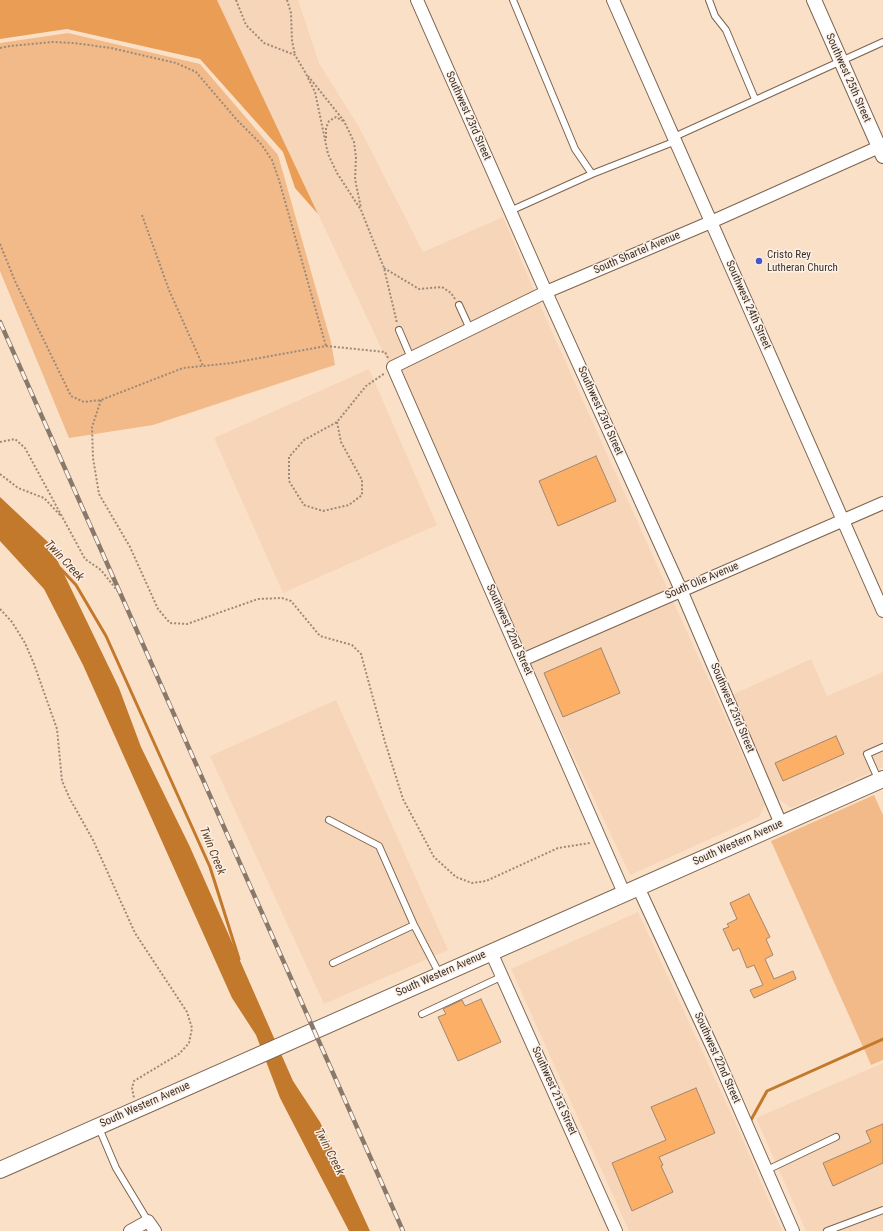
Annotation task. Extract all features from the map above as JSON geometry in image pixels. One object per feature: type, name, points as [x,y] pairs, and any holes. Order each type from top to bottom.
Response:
[{"type":"main road","name":"South Western Avenue","points":[[0,1170],[881,780]]},
{"type":"street","name":"Southwest 23rd Street","points":[[417,0],[546,292],[681,590],[781,824]]},
{"type":"street","name":"Southwest 24th Street","points":[[613,0],[883,611]]},
{"type":"street","name":"Southwest 25th Street","points":[[814,0],[882,149]]},
{"type":"street","name":"South Shartel Avenue","points":[[393,367],[546,292],[882,149]]},
{"type":"street","name":"Southwest 22nd Street","points":[[393,367],[602,842],[631,890],[717,1057],[793,1231]]},
{"type":"street","name":"South Olie Avenue","points":[[522,660],[883,503]]},
{"type":"street","name":"Southwest 21st Street","points":[[491,952],[616,1231]]},
{"type":"street","points":[[130,1231],[148,1221],[155,1231]]},
{"type":"lane","points":[[513,0],[575,149],[592,174]]},
{"type":"lane","points":[[709,0],[715,16],[726,30],[755,99]]},
{"type":"lane","points":[[510,211],[675,139],[755,99],[883,42]]},
{"type":"lane","points":[[459,305],[470,329]]},
{"type":"lane","points":[[399,330],[411,358]]},
{"type":"lane","points":[[881,780],[867,754],[883,747]]},
{"type":"lane","points":[[329,820],[379,846],[414,925],[440,975]]},
{"type":"lane","points":[[333,963],[414,925]]},
{"type":"lane","points":[[422,1014],[503,976]]},
{"type":"lane","points":[[98,1126],[116,1168],[148,1221]]},
{"type":"lane","points":[[767,1170],[836,1137]]},
{"type":"lane","points":[[827,1231],[883,1210]]},
{"type":"path","points":[[238,0],[238,5],[246,25],[264,43],[295,55]]},
{"type":"path","points":[[287,0],[291,13],[292,41],[295,55],[315,92],[326,145],[337,173],[361,210]]},
{"type":"path","points":[[0,48],[53,42],[74,43],[111,48],[176,63],[196,72],[237,120],[261,144],[272,160],[326,346]]},
{"type":"path","points":[[305,72],[344,121],[354,142],[356,157],[355,179],[361,210],[384,268],[399,330]]},
{"type":"path","points":[[326,145],[326,128],[329,121],[336,117],[344,121]]},
{"type":"path","points":[[142,215],[169,290],[203,366]]},
{"type":"path","points":[[0,244],[14,281],[71,396],[84,402],[101,400],[183,368],[232,364],[326,346],[385,352],[393,367],[366,386],[337,422],[304,440],[289,457],[289,481],[304,506],[323,511],[350,505],[362,495],[362,480],[341,442],[337,422]]},
{"type":"path","points":[[384,268],[419,289],[442,288],[451,293],[459,305]]},
{"type":"path","points":[[101,400],[92,427],[93,458],[99,494],[130,547],[158,609],[170,623],[187,624],[258,599],[282,598],[291,601],[320,636],[352,645],[361,654],[385,742],[404,799],[434,857],[456,878],[472,883],[486,881],[558,848],[578,844],[602,842]]},
{"type":"path","points":[[0,442],[14,439],[25,448],[85,559],[100,570],[123,598]]},
{"type":"path","points":[[0,474],[18,488],[44,498],[63,518]]},
{"type":"path","points":[[0,609],[12,622],[25,643],[34,664],[57,729],[62,781],[70,799],[93,840],[129,922],[187,1012],[192,1028],[189,1042],[179,1054],[134,1081],[132,1088],[138,1108]]},
{"type":"shaded area","points":[[0,0],[217,0],[318,214],[295,188],[283,152],[200,59],[67,29],[0,39]]},
{"type":"shaded area","points":[[217,0],[298,0],[319,63],[359,127],[423,252],[503,217],[544,314],[765,805],[759,817],[630,875]]},
{"type":"shaded area","points":[[68,33],[200,64],[278,155],[331,342],[335,365],[153,425],[69,438],[0,271],[0,43]]},
{"type":"shaded area","points":[[369,369],[437,525],[283,593],[214,438]]},
{"type":"shaded area","points":[[811,659],[827,696],[883,672],[883,767],[791,808],[776,795],[732,695]]},
{"type":"shaded area","points":[[336,700],[448,950],[324,1004],[210,756]]},
{"type":"shaded area","points":[[874,795],[883,815],[883,1038],[863,1047],[771,841]]},
{"type":"shaded area","points":[[638,912],[735,1122],[782,1231],[629,1231],[511,969]]},
{"type":"shaded area","points":[[883,1040],[883,1060],[871,1065],[864,1049]]},
{"type":"shaded area","points":[[883,1063],[883,1231],[806,1231],[756,1118]]},
{"type":"water","points":[[0,497],[49,543],[119,688],[141,747],[190,847],[293,1081],[320,1122],[370,1231],[349,1231],[280,1098],[256,1035],[232,998],[83,665],[44,589],[0,541]]},
{"type":"building","points":[[596,456],[616,501],[558,526],[539,481]]},
{"type":"building","points":[[601,648],[620,693],[563,717],[544,673]]},
{"type":"building","points":[[836,736],[844,754],[783,781],[775,763]]},
{"type":"building","points":[[749,894],[770,937],[766,939],[773,955],[765,959],[774,979],[793,971],[796,979],[754,998],[750,990],[763,985],[754,965],[747,968],[739,948],[733,951],[723,929],[729,927],[727,924],[737,919],[730,903]]},
{"type":"building","points":[[481,999],[501,1042],[458,1061],[438,1017],[446,1014],[443,1009],[462,1000],[465,1006]]},
{"type":"building","points":[[696,1088],[715,1133],[659,1157],[663,1165],[661,1166],[673,1192],[632,1211],[612,1163],[666,1140],[651,1107]]},
{"type":"building","points":[[883,1124],[883,1163],[833,1186],[823,1163],[871,1142],[866,1131]]},
{"type":"waterway","name":"Twin Creek","points":[[60,568],[76,585],[106,636],[210,867],[239,959]]},
{"type":"waterway","points":[[751,1120],[767,1091],[883,1039]]},
{"type":"railway","points":[[0,322],[403,1231]]},
{"type":"place","name":"Cristo Rey Lutheran Church","points":[[759,261]]}]
